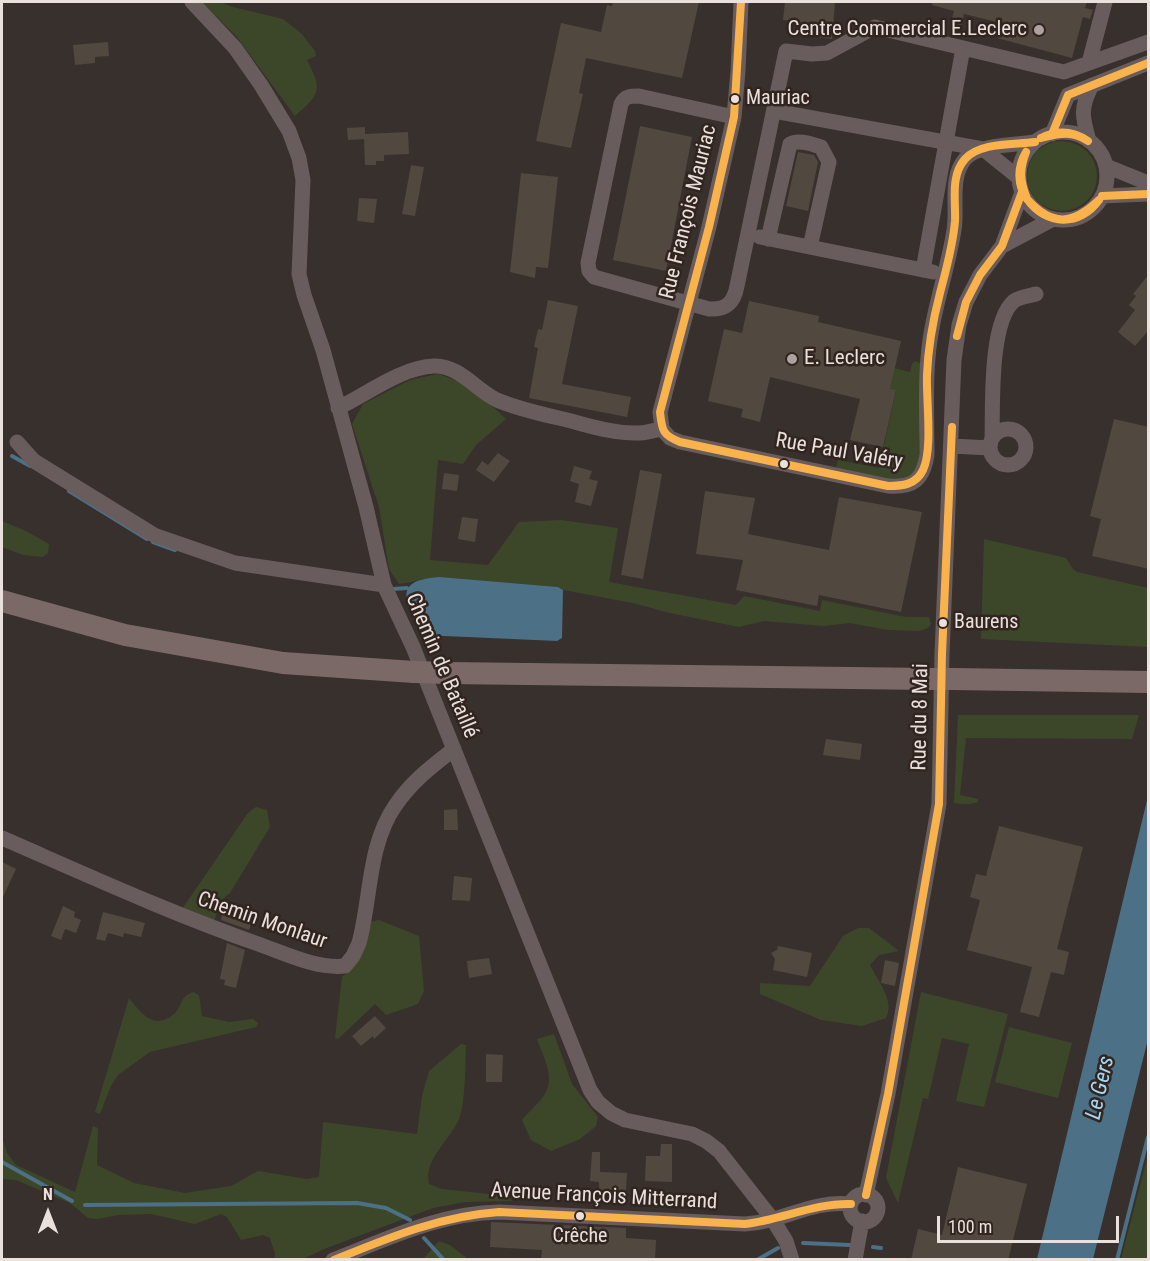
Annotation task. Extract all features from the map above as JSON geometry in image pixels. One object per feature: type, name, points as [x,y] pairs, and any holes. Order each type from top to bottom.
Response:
[{"type":"highway","points":[[2,601],[124,635],[283,663],[447,673],[1149,682]]},
{"type":"street","name":"Chemin de Bataillé","points":[[192,2],[235,48],[261,85],[289,131],[299,158],[303,180],[299,274],[323,350],[366,507],[384,585],[413,647],[590,1090],[598,1102],[611,1113],[625,1120],[692,1134],[719,1151],[773,1220],[786,1241],[792,1260]]},
{"type":"street","name":"Rue François Mauriac","points":[[662,429],[659,422],[660,411],[714,208],[734,117],[741,2]]},
{"type":"street","points":[[1089,63],[1105,2]]},
{"type":"street","points":[[734,117],[639,96],[629,96],[621,104],[588,263],[589,271],[594,277],[719,310],[731,303],[735,298],[786,51],[827,53],[875,27],[1064,72],[1149,42]]},
{"type":"street","points":[[923,270],[963,48]]},
{"type":"street","points":[[1052,134],[1068,95],[1149,63]]},
{"type":"street","points":[[1089,141],[1083,110],[1084,101],[1092,85]]},
{"type":"street","points":[[774,111],[983,149],[1035,142],[1052,134],[1065,132],[1078,135],[1089,141],[1102,156],[1106,166],[1107,176],[1102,196],[1096,206],[1076,218],[1053,219],[1040,213],[1029,204],[1020,185],[983,149]]},
{"type":"street","points":[[768,239],[790,144],[796,141],[810,143],[821,147],[829,162],[810,247]]},
{"type":"street","points":[[1020,185],[1020,165],[1035,142]]},
{"type":"street","name":"Rue Paul Valéry","points":[[662,429],[670,438],[698,446],[888,486],[903,487],[914,483],[925,466],[928,360],[932,328],[955,228],[955,189],[958,174],[964,160],[974,152],[983,149]]},
{"type":"street","points":[[1106,166],[1149,183]]},
{"type":"street","name":"Rue du 8 Mai","points":[[867,1195],[888,1094],[939,804],[942,654],[954,360],[959,325],[966,302],[980,274],[1002,246],[1020,185]]},
{"type":"street","points":[[1102,196],[1149,194]]},
{"type":"street","name":"Rue du 8 Mai","points":[[1002,246],[1053,219]]},
{"type":"street","points":[[748,235],[945,274]]},
{"type":"street","points":[[952,446],[991,443],[996,344],[999,327],[1007,309],[1015,299],[1036,294]]},
{"type":"street","points":[[338,408],[405,373],[420,367],[435,366],[446,367],[495,399],[516,407],[611,431],[641,433],[662,429]]},
{"type":"street","points":[[17,442],[34,461],[154,535],[235,563],[384,585]]},
{"type":"street","name":"Chemin Monlaur","points":[[2,838],[222,932],[295,957],[333,967],[345,966],[359,943],[376,853],[393,807],[426,770],[454,749]]},
{"type":"street","points":[[867,1195],[876,1202],[878,1210],[870,1220],[862,1221],[852,1215],[851,1204],[855,1198],[867,1195]]},
{"type":"street","name":"Avenue François Mitterrand","points":[[333,1260],[433,1222],[474,1212],[745,1224],[773,1220],[812,1206],[835,1202],[851,1204]]},
{"type":"street","points":[[855,1260],[862,1221]]},
{"type":"green space","points":[[202,2],[220,2],[283,19],[302,34],[315,51],[316,56],[307,60],[317,86],[310,102],[295,116],[236,36]]},
{"type":"green space","points":[[1055,141],[1069,141],[1082,147],[1091,156],[1097,169],[1095,189],[1087,201],[1069,211],[1055,211],[1042,205],[1033,196],[1027,183],[1027,169],[1033,156],[1042,147]]},
{"type":"green space","points":[[915,361],[922,364],[919,462],[913,473],[908,477],[892,480],[836,468],[838,460],[879,468],[896,391],[890,389],[894,368],[910,372]]},
{"type":"green space","points":[[438,374],[461,382],[506,419],[476,445],[463,464],[438,460],[430,560],[488,565],[519,522],[561,520],[618,528],[609,582],[736,605],[744,596],[820,611],[822,600],[906,617],[929,617],[931,624],[928,628],[919,631],[888,630],[850,623],[823,626],[764,621],[739,627],[563,590],[558,587],[440,577],[399,584],[389,569],[379,507],[352,424],[363,404],[410,380]]},
{"type":"green space","points":[[2,521],[49,544],[48,553],[43,557],[23,555],[2,547]]},
{"type":"green space","points":[[984,539],[1066,558],[1077,572],[1148,588],[1148,647],[981,639]]},
{"type":"green space","points":[[958,715],[1139,715],[1132,739],[966,738],[960,795],[978,799],[978,802],[966,804],[954,803]]},
{"type":"green space","points":[[256,807],[267,810],[270,827],[230,893],[220,901],[214,922],[182,909],[248,813]]},
{"type":"green space","points":[[379,920],[419,936],[424,991],[418,1004],[386,1015],[375,1004],[338,1039],[335,1038],[342,977],[359,959],[370,922]]},
{"type":"green space","points":[[858,928],[869,928],[899,951],[879,955],[870,965],[887,998],[886,1018],[862,1026],[821,1020],[760,994],[760,983],[810,986],[843,936]]},
{"type":"green space","points":[[193,992],[199,995],[202,1016],[229,1022],[253,1019],[258,1023],[256,1027],[150,1052],[118,1075],[100,1114],[95,1112],[129,998],[143,1014],[154,1021],[161,1021],[175,1013],[184,998]]},
{"type":"green space","points":[[921,992],[1008,1014],[984,1107],[956,1101],[969,1044],[942,1038],[928,1099],[923,1098],[898,1203],[886,1178]]},
{"type":"green space","points":[[1009,1027],[1072,1043],[1058,1098],[995,1082]]},
{"type":"green space","points":[[554,1034],[572,1084],[598,1117],[596,1126],[580,1139],[551,1151],[531,1140],[522,1120],[542,1098],[549,1084],[546,1064],[537,1039]]},
{"type":"green space","points":[[461,1044],[466,1045],[461,1111],[455,1127],[433,1158],[428,1175],[429,1184],[442,1189],[508,1196],[512,1201],[465,1202],[433,1208],[303,1259],[274,1260],[275,1254],[270,1238],[263,1235],[241,1240],[227,1217],[221,1214],[195,1224],[151,1214],[88,1218],[70,1203],[16,1180],[2,1179],[2,1137],[7,1153],[16,1165],[75,1192],[93,1126],[98,1128],[97,1165],[134,1183],[185,1193],[231,1186],[258,1171],[307,1179],[319,1177],[323,1122],[417,1134],[422,1096],[429,1071]]},
{"type":"green space","points":[[1148,1155],[1148,1259],[1121,1259]]},
{"type":"green space","points":[[439,1241],[450,1245],[468,1259],[423,1259]]},
{"type":"water","points":[[440,577],[558,587],[563,590],[562,638],[557,641],[422,635],[407,601],[409,587],[415,582]]},
{"type":"water","name":"Le Gers","points":[[1148,796],[1148,1039],[1093,1259],[1037,1259]]},
{"type":"building","points":[[613,2],[699,2],[682,78],[586,58],[579,93],[583,94],[571,148],[536,141],[561,23],[601,32],[607,5],[612,6]]},
{"type":"building","name":"Centre Commercial E.Leclerc","points":[[785,2],[835,2],[832,39],[798,35],[799,21],[783,20]]},
{"type":"building","name":"Centre Commercial E.Leclerc","points":[[932,2],[1087,2],[1085,8],[1093,10],[1090,19],[1083,17],[1072,58],[997,38],[1001,23],[964,14],[961,27],[950,24],[954,11],[932,5]]},
{"type":"building","points":[[108,42],[109,56],[95,57],[95,63],[75,65],[73,45]]},
{"type":"building","points":[[640,126],[692,137],[666,271],[613,260]]},
{"type":"building","points":[[365,127],[365,134],[408,132],[409,154],[384,155],[384,161],[376,161],[376,165],[365,165],[364,139],[348,140],[347,128]]},
{"type":"building","points":[[798,152],[814,155],[818,162],[808,211],[786,206]]},
{"type":"building","points":[[411,165],[424,167],[415,216],[402,214]]},
{"type":"building","points":[[521,173],[558,177],[548,268],[536,267],[535,278],[510,272]]},
{"type":"building","points":[[359,198],[377,199],[374,223],[357,221]]},
{"type":"building","points":[[1149,274],[1149,330],[1135,346],[1118,332],[1135,310],[1129,305],[1136,296],[1133,294]]},
{"type":"building","points":[[548,300],[578,306],[562,384],[631,397],[627,417],[529,398],[538,348],[534,347],[538,329],[542,330]]},
{"type":"building","points":[[749,301],[819,316],[818,322],[901,341],[890,389],[896,390],[883,447],[850,440],[860,399],[770,377],[760,422],[741,417],[743,409],[708,401],[724,329],[742,333]]},
{"type":"building","points":[[1114,419],[1149,427],[1149,569],[1092,556],[1101,519],[1090,516]]},
{"type":"building","points":[[498,453],[510,461],[494,482],[476,470],[482,461],[488,465]]},
{"type":"building","points":[[574,466],[592,471],[589,479],[598,481],[591,506],[575,502],[579,484],[570,481]]},
{"type":"building","points":[[640,470],[662,474],[643,579],[621,575]]},
{"type":"building","points":[[444,473],[459,475],[457,491],[442,489]]},
{"type":"building","points":[[705,491],[755,498],[748,534],[829,550],[839,497],[922,512],[901,612],[819,595],[817,606],[736,590],[743,560],[696,554]]},
{"type":"building","points":[[462,517],[478,519],[475,542],[458,539]]},
{"type":"building","points":[[826,739],[862,744],[860,760],[823,755]]},
{"type":"building","points":[[457,809],[458,830],[444,830],[444,810]]},
{"type":"building","points":[[999,826],[1083,847],[1057,949],[1069,952],[1064,975],[1051,972],[1039,1017],[1020,1012],[1032,967],[967,950],[980,900],[970,897],[976,874],[986,876]]},
{"type":"building","points":[[2,862],[16,869],[2,899]]},
{"type":"building","points":[[454,876],[472,878],[470,901],[452,900]]},
{"type":"building","points":[[63,906],[75,912],[74,917],[81,920],[76,933],[65,929],[61,940],[51,936]]},
{"type":"building","points":[[228,908],[249,914],[247,920],[252,921],[249,930],[221,920],[222,914],[226,915]]},
{"type":"building","points":[[103,912],[145,923],[141,937],[124,933],[123,937],[108,933],[105,941],[96,939]]},
{"type":"building","points":[[227,943],[245,950],[236,988],[224,985],[225,980],[220,979]]},
{"type":"building","points":[[778,946],[812,953],[807,977],[773,970],[775,959],[771,953],[777,950]]},
{"type":"building","points":[[489,958],[492,974],[469,978],[467,961]]},
{"type":"building","points":[[885,960],[899,963],[895,986],[881,983]]},
{"type":"building","points":[[375,1016],[386,1028],[374,1039],[373,1036],[361,1046],[352,1036]]},
{"type":"building","points":[[486,1054],[503,1055],[502,1082],[486,1082]]},
{"type":"building","points":[[661,1144],[672,1144],[672,1182],[645,1181],[646,1156],[660,1156]]},
{"type":"building","points":[[592,1152],[600,1152],[600,1172],[627,1173],[626,1190],[599,1190],[599,1182],[590,1181]]},
{"type":"building","points":[[958,1167],[1027,1184],[1008,1260],[911,1260],[918,1229],[942,1235]]},
{"type":"building","points":[[491,1222],[626,1228],[626,1238],[656,1240],[655,1260],[541,1260],[542,1250],[490,1247]]},
{"type":"waterway","points":[[12,456],[30,466]]},
{"type":"waterway","points":[[69,491],[147,539]]},
{"type":"waterway","points":[[153,542],[175,550]]},
{"type":"waterway","points":[[393,589],[407,588]]},
{"type":"waterway","points":[[1117,1260],[1148,1137]]},
{"type":"waterway","points":[[2,1162],[72,1201]]},
{"type":"waterway","points":[[85,1205],[357,1203],[386,1208],[410,1220]]},
{"type":"waterway","points":[[424,1238],[444,1260]]},
{"type":"waterway","points":[[803,1243],[850,1245]]},
{"type":"waterway","points":[[873,1247],[881,1248]]},
{"type":"waterway","points":[[757,1260],[778,1248]]},
{"type":"transit line","points":[[741,2],[734,117],[709,227],[660,412],[664,431],[680,442],[888,486],[903,485],[917,479],[923,470],[928,450],[928,354],[935,313],[953,240],[957,173],[965,159],[979,150],[998,145],[1035,142]]},
{"type":"transit line","points":[[1052,134],[1068,95],[1148,63]]},
{"type":"transit line","points":[[1041,138],[1065,133],[1077,135],[1088,141]]},
{"type":"transit line","points":[[1041,138],[1071,134],[1088,141]]},
{"type":"transit line","points":[[1026,152],[1021,175],[1027,199]]},
{"type":"transit line","points":[[1026,152],[1019,176],[1021,188],[1027,199]]},
{"type":"transit line","points":[[957,336],[966,302],[980,275],[1002,246],[1022,192]]},
{"type":"transit line","points":[[1102,196],[1148,194]]},
{"type":"transit line","points":[[1027,199],[1045,214],[1063,219],[1080,214],[1099,200]]},
{"type":"transit line","points":[[1027,199],[1044,214],[1063,220],[1082,215],[1099,200]]},
{"type":"transit line","points":[[866,1195],[888,1094],[939,804],[942,654],[952,427]]},
{"type":"transit line","points":[[334,1260],[415,1229],[477,1214],[499,1212],[745,1224],[824,1206],[851,1204]]},
{"type":"place","name":"Centre Commercial E.Leclerc","points":[[1039,30]]},
{"type":"place","name":"Mauriac","points":[[735,99]]},
{"type":"place","name":"E. Leclerc","points":[[792,359]]},
{"type":"place","name":"Baurens","points":[[943,623]]},
{"type":"place","name":"Crêche","points":[[580,1216]]}]
